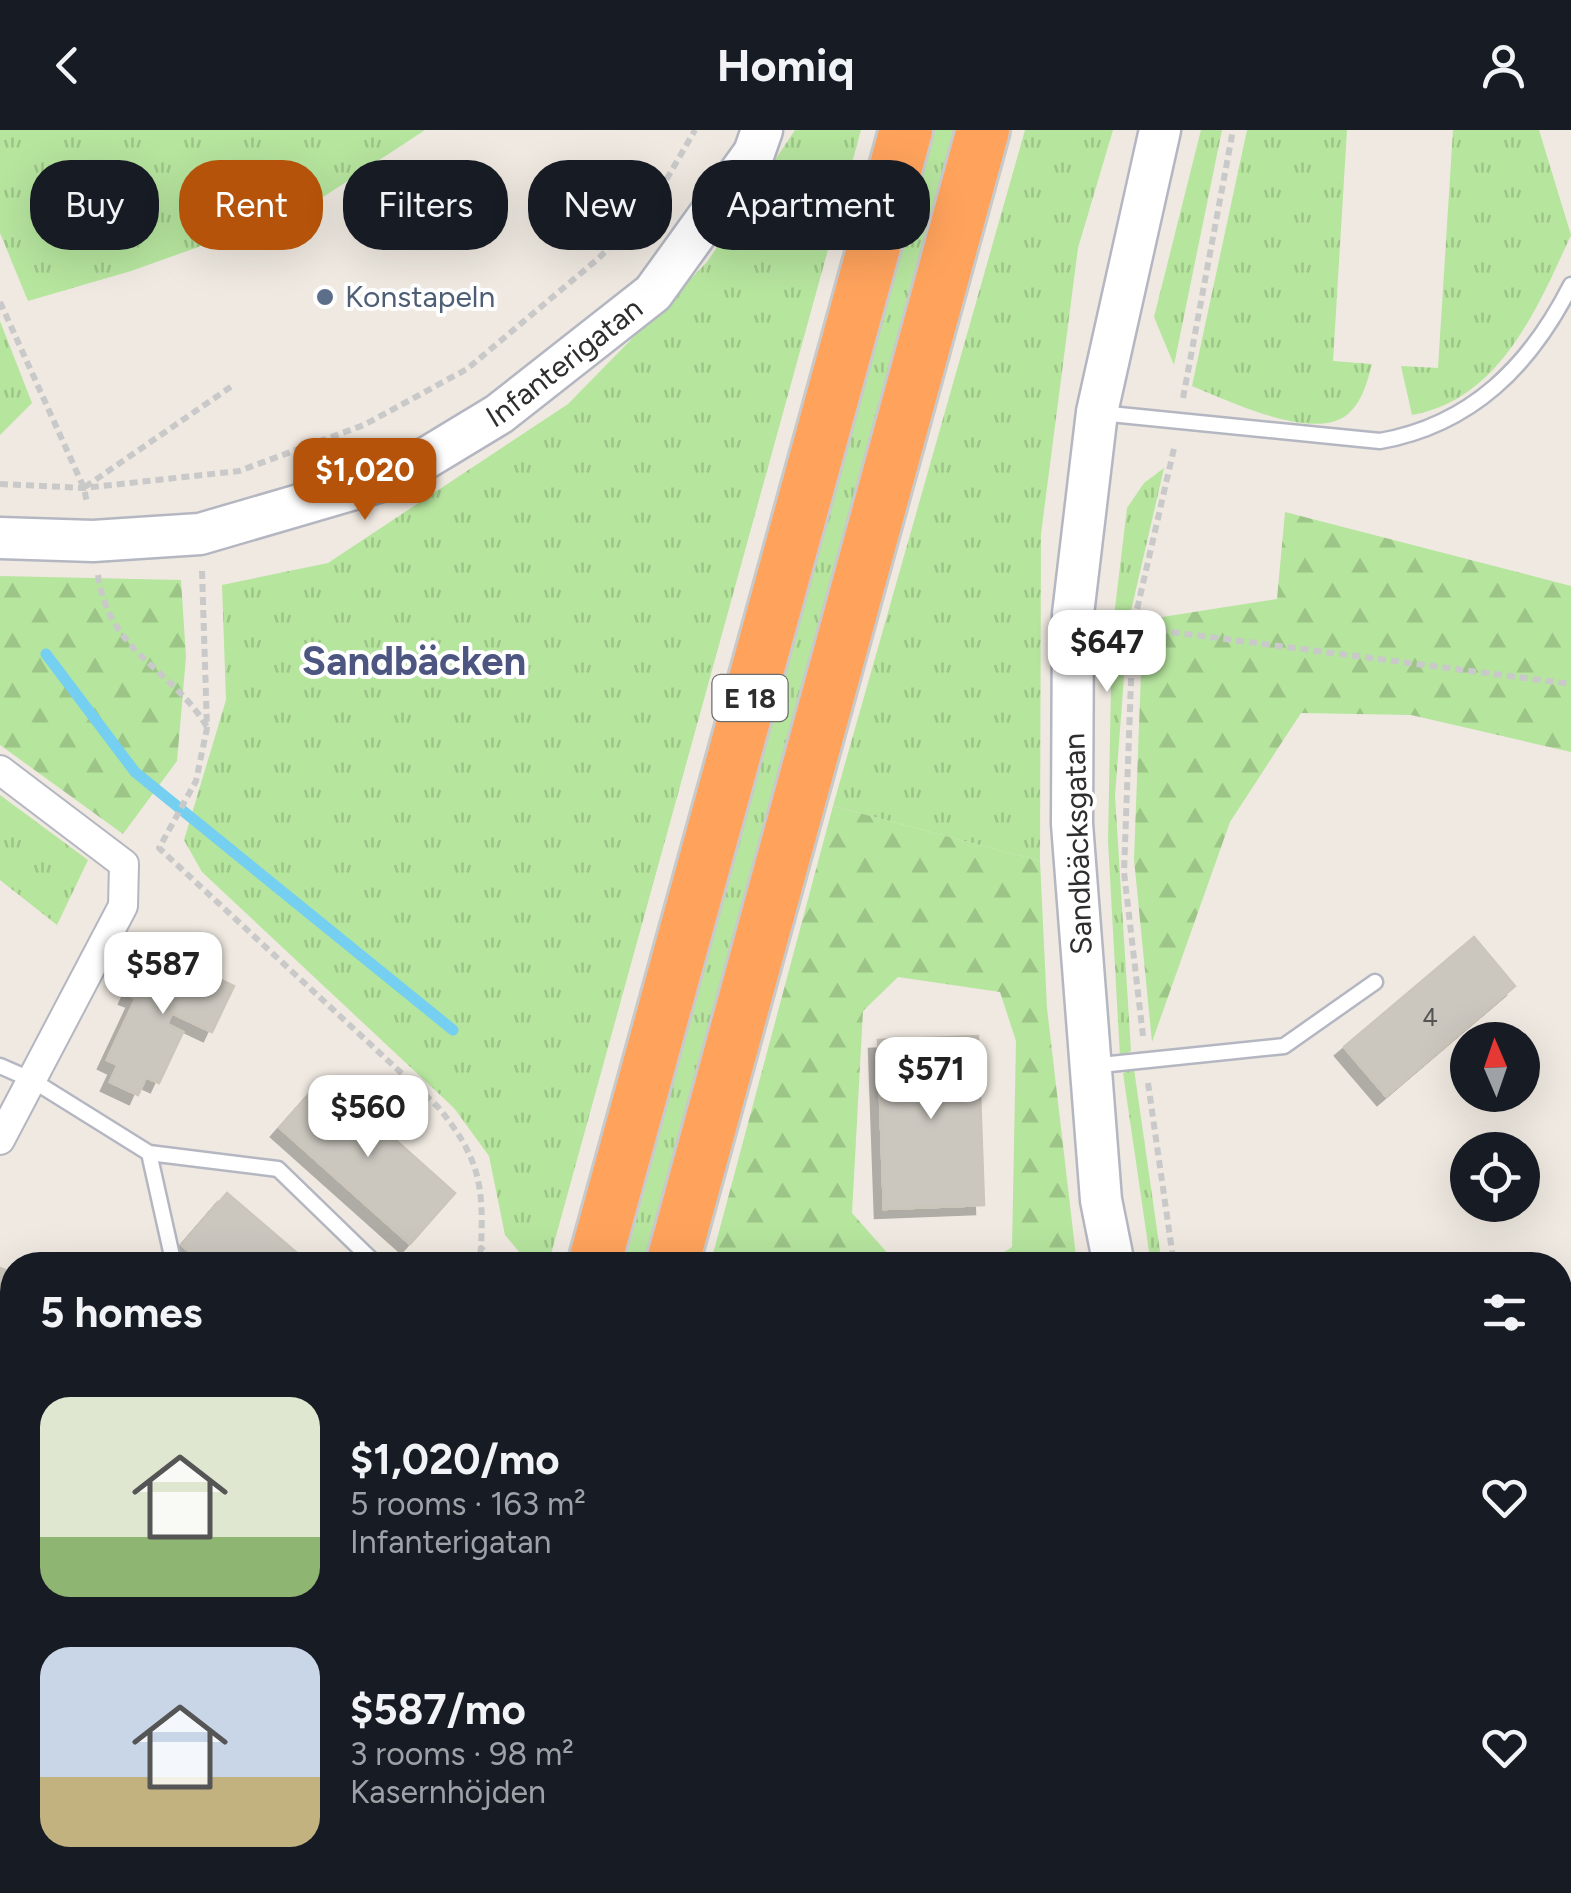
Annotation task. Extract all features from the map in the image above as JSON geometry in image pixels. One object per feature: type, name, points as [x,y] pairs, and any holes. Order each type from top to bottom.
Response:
[{"type":"highway","name":"E 18","points":[[598,1252],[906,130]]},
{"type":"highway","name":"E 18","points":[[676,1252],[983,130]]},
{"type":"street","name":"Infanterigatan","points":[[0,538],[93,541],[200,534],[395,477],[499,414],[653,292],[754,153],[762,130]]},
{"type":"street","name":"Sandbäcksgatan","points":[[1111,1252],[1101,1200],[1072,824],[1072,633],[1096,412],[1160,130]]},
{"type":"street","points":[[0,770],[124,864],[123,906],[0,1140]]},
{"type":"lane","points":[[1096,412],[1180,424],[1380,441],[1424,434],[1463,414],[1506,376],[1550,325],[1571,285]]},
{"type":"lane","points":[[1091,1066],[1284,1046],[1374,982]]},
{"type":"lane","points":[[0,1066],[32,1080],[149,1153],[278,1169],[364,1252]]},
{"type":"lane","points":[[149,1153],[171,1252]]},
{"type":"path","points":[[0,484],[84,488],[239,471],[364,426],[467,369],[599,258],[654,202],[695,130]]},
{"type":"path","points":[[1172,1252],[1159,1186],[1124,872],[1133,627],[1180,424],[1187,358],[1234,130]]},
{"type":"path","points":[[84,488],[232,386]]},
{"type":"path","points":[[200,534],[208,728],[196,781],[158,848],[438,1107],[468,1144],[484,1193],[480,1252]]},
{"type":"path","points":[[1133,627],[1571,684]]},
{"type":"path","points":[[481,1248],[485,1252]]},
{"type":"green space","points":[[0,130],[425,130],[379,160],[343,160],[343,184],[323,197],[323,160],[179,160],[179,250],[190,250],[28,301],[0,233]]},
{"type":"green space","points":[[795,130],[861,130],[853,160],[775,160]]},
{"type":"green space","points":[[934,130],[957,130],[930,229],[930,160],[926,160]]},
{"type":"green space","points":[[1025,130],[1113,130],[1078,248],[1041,534],[1040,861],[833,806]]},
{"type":"green space","points":[[1201,130],[1222,130],[1174,365],[1154,317]]},
{"type":"green space","points":[[1247,130],[1347,130],[1333,361],[1372,364],[1358,402],[1335,421],[1294,422],[1192,386]]},
{"type":"green space","points":[[1453,130],[1539,130],[1571,235],[1529,320],[1492,370],[1469,391],[1443,406],[1412,415],[1401,366],[1438,368]]},
{"type":"green space","points":[[715,250],[828,250],[552,1252],[519,1252],[505,1235],[489,1156],[454,1108],[202,872],[184,840],[226,700],[222,585],[328,563],[568,404]]},
{"type":"green space","points":[[901,250],[924,250],[653,1252],[628,1252]]},
{"type":"green space","points":[[0,321],[32,403],[0,435]]},
{"type":"green space","points":[[1164,468],[1128,624],[1115,796],[1131,1051],[1120,1057],[1108,841],[1112,633],[1127,508],[1144,483]]},
{"type":"green space","points":[[1285,512],[1571,586],[1571,752],[1411,715],[1301,713],[1230,822],[1152,1042],[1134,859],[1143,620],[1277,599]]},
{"type":"green space","points":[[0,576],[181,580],[186,657],[177,761],[123,834],[0,745]]},
{"type":"green space","points":[[0,795],[88,860],[57,925],[0,880]]},
{"type":"green space","points":[[833,806],[1040,861],[1047,1008],[1075,1252],[1004,1252],[1012,1247],[1016,1041],[1000,992],[898,977],[863,1011],[852,1213],[887,1252],[713,1252]]},
{"type":"green space","points":[[1134,1069],[1160,1252],[1149,1252],[1123,1073]]},
{"type":"building","points":[[1474,937],[1515,986],[1473,1022],[1450,1022],[1450,1041],[1386,1096],[1344,1047]]},
{"type":"building","points":[[151,947],[234,986],[212,1032],[172,1013],[167,1024],[183,1032],[159,1083],[146,1077],[138,1095],[110,1082],[118,1065],[107,1060],[136,998],[128,995]]},
{"type":"building","points":[[978,1036],[984,1205],[884,1209],[878,1040]]},
{"type":"building","points":[[325,1077],[455,1193],[410,1244],[280,1128]]},
{"type":"building","points":[[227,1193],[296,1252],[190,1252],[182,1245]]},
{"type":"waterway","points":[[46,654],[135,772],[453,1030]]},
{"type":"place","name":"Konstapeln","points":[[325,297]]},
{"type":"district","name":"Sandbäcken","points":[[414,661]]}]
